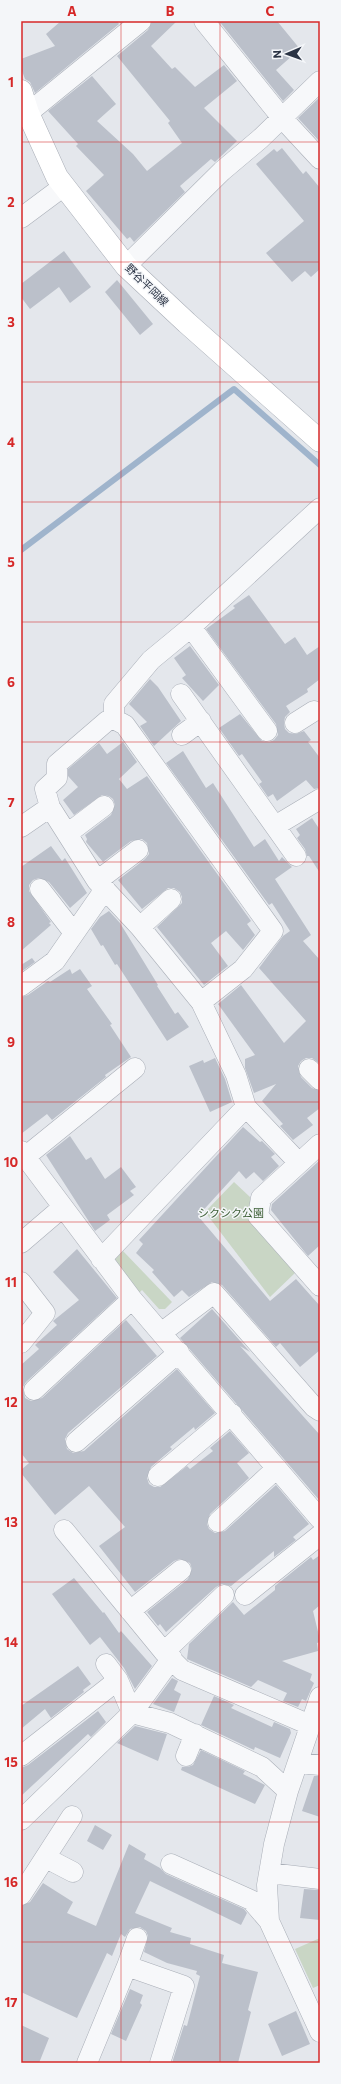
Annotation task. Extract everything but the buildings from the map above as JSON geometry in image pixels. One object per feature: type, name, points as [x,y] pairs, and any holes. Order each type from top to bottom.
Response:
[{"type":"main road","name":"野谷平岡線","points":[[21,91],[28,113],[57,177],[126,266],[187,323],[320,441]]},
{"type":"street","points":[[28,113],[141,21]]},
{"type":"street","points":[[204,21],[282,118],[320,159]]},
{"type":"street","points":[[126,266],[222,171],[282,118],[320,81]]},
{"type":"street","points":[[21,218],[64,186]]},
{"type":"street","points":[[114,719],[114,704],[151,660],[191,627],[320,508]]},
{"type":"street","points":[[191,627],[267,731]]},
{"type":"street","points":[[181,694],[296,856]]},
{"type":"street","points":[[295,723],[318,712]]},
{"type":"street","points":[[202,1002],[243,969],[273,931],[125,725],[114,719],[106,721],[57,764],[57,778],[45,789],[50,807],[101,885],[140,926],[202,1002],[236,1075],[246,1107],[298,1163]]},
{"type":"street","points":[[182,735],[200,721]]},
{"type":"street","points":[[275,826],[320,799]]},
{"type":"street","points":[[67,834],[104,806]]},
{"type":"street","points":[[21,827],[50,807]]},
{"type":"street","points":[[21,986],[55,961],[74,933],[101,885],[138,850]]},
{"type":"street","points":[[40,889],[74,933]]},
{"type":"street","points":[[140,926],[171,899]]},
{"type":"street","points":[[135,1068],[23,1154],[101,1260],[132,1299],[232,1414],[320,1519]]},
{"type":"street","points":[[101,1260],[246,1107]]},
{"type":"street","points":[[317,1276],[258,1216],[261,1198],[320,1144]]},
{"type":"street","points":[[21,1242],[62,1207]]},
{"type":"street","points":[[21,1282],[45,1313],[21,1343]]},
{"type":"street","points":[[161,1333],[214,1293],[314,1407],[320,1411]]},
{"type":"street","points":[[34,1390],[132,1299]]},
{"type":"street","points":[[76,1442],[179,1352]]},
{"type":"street","points":[[158,1476],[232,1414]]},
{"type":"street","points":[[218,1522],[277,1468]]},
{"type":"street","points":[[64,1530],[130,1611],[182,1670],[310,1725]]},
{"type":"street","points":[[245,1596],[320,1535]]},
{"type":"street","points":[[130,1611],[181,1570]]},
{"type":"street","points":[[21,1820],[132,1713],[168,1655],[224,1595]]},
{"type":"street","points":[[106,1664],[118,1680],[132,1713]]},
{"type":"street","points":[[21,1756],[118,1680]]},
{"type":"street","points":[[269,1921],[267,1885],[274,1844],[288,1791],[320,1697]]},
{"type":"street","points":[[132,1713],[170,1722],[262,1767],[288,1791]]},
{"type":"street","points":[[186,1756],[195,1734]]},
{"type":"street","points":[[298,1763],[320,1765]]},
{"type":"street","points":[[21,1895],[72,1816]]},
{"type":"street","points":[[46,1858],[73,1872]]},
{"type":"street","points":[[171,1864],[250,1900],[269,1921],[313,1998],[320,2032]]},
{"type":"street","points":[[269,1873],[320,1879]]},
{"type":"street","points":[[87,2063],[137,1938]]},
{"type":"street","points":[[127,1966],[184,1986],[160,2063]]},
{"type":"green space","name":"シクシク公園","points":[[234,1182],[250,1197],[251,1216],[296,1272],[270,1297],[205,1212]]},
{"type":"green space","points":[[123,1251],[172,1302],[165,1309],[159,1309],[142,1290],[138,1294],[111,1263]]},
{"type":"green space","points":[[320,1938],[320,1985],[313,1988],[295,1949]]},
{"type":"waterway","points":[[21,550],[234,389],[320,465]]}]
